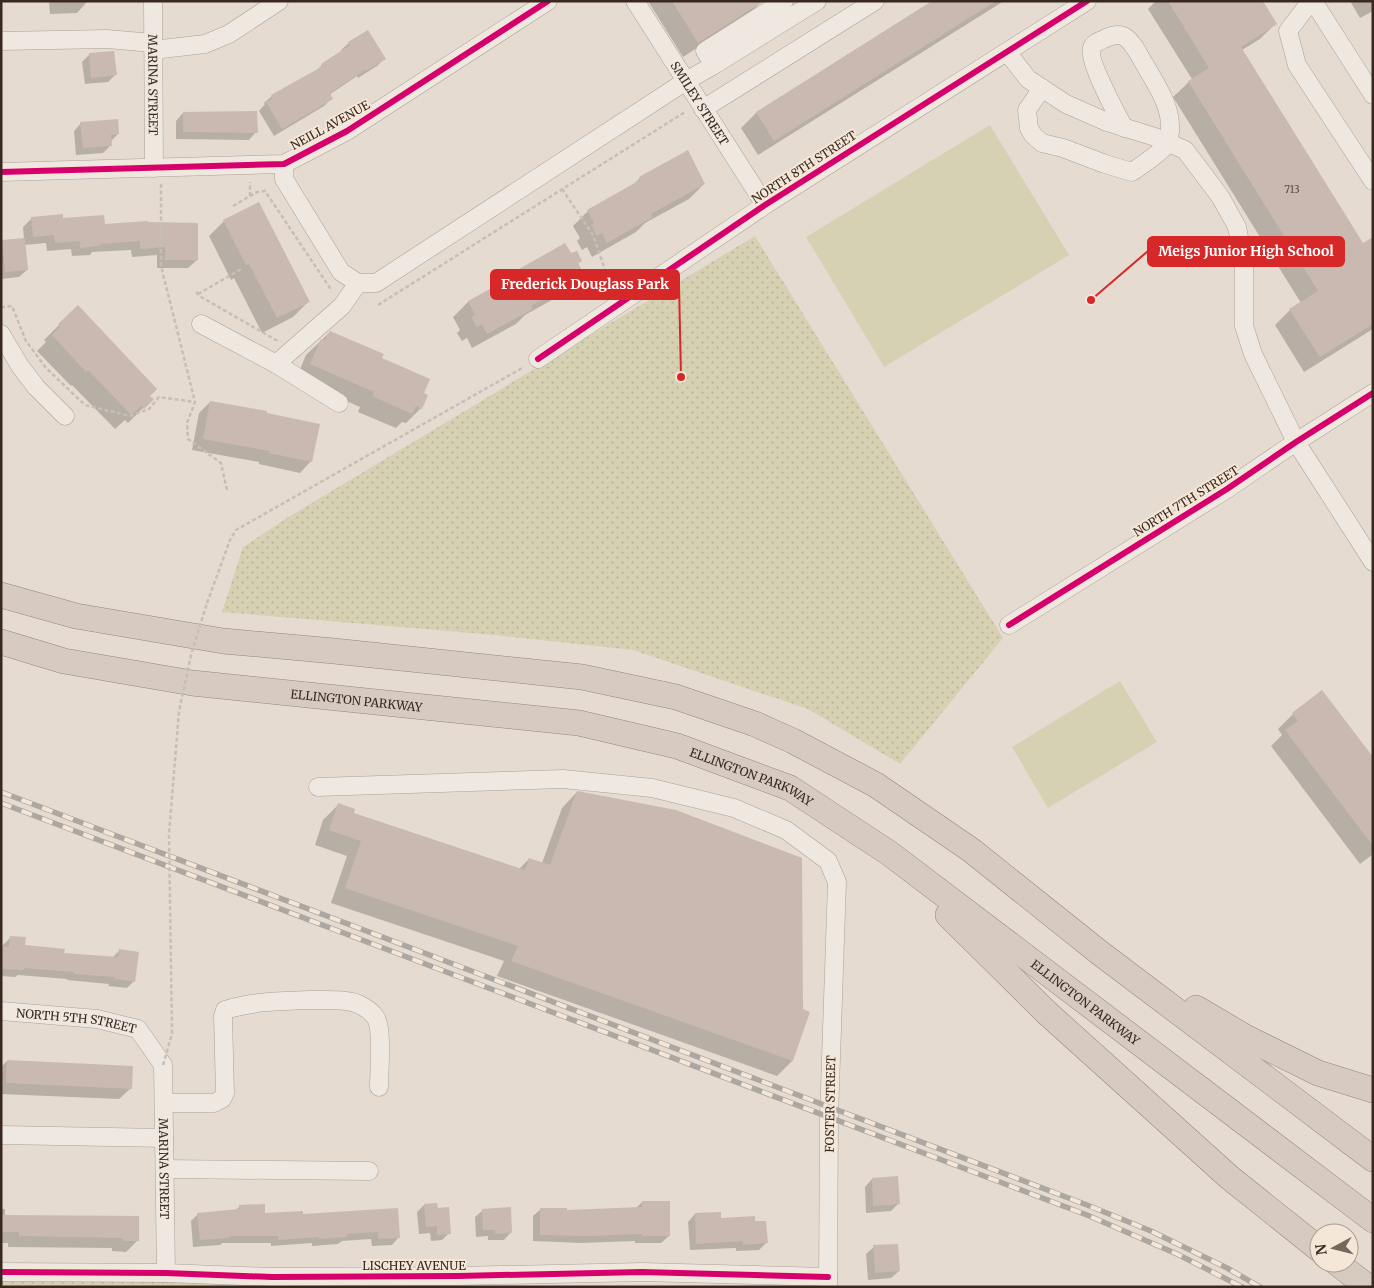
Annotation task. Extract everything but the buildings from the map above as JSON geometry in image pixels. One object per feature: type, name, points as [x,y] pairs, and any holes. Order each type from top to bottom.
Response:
[{"type":"highway","points":[[1,595],[76,616],[223,641],[582,676],[676,697],[755,724],[793,741],[876,785],[972,850],[1100,953],[1373,1159]]},
{"type":"highway","name":"ELLINGTON PARKWAY","points":[[1,642],[64,660],[192,683],[579,724],[677,746],[790,788],[889,853],[1373,1220]]},
{"type":"highway","points":[[889,853],[952,919],[1046,1012],[1229,1178],[1309,1241]]},
{"type":"highway","points":[[1100,953],[1247,1038],[1318,1073],[1373,1090]]},
{"type":"highway","points":[[1350,1273],[1368,1287]]},
{"type":"street","name":"MARINA STREET","points":[[153,1],[157,176]]},
{"type":"street","points":[[1,42],[107,39],[153,46],[204,44],[229,34],[279,1]]},
{"type":"street","name":"NEILL AVENUE","points":[[1,172],[157,176],[284,164],[347,131],[548,1]]},
{"type":"street","name":"SMILEY STREET","points":[[635,1],[764,205]]},
{"type":"street","points":[[714,65],[705,51],[784,1]]},
{"type":"street","points":[[284,164],[284,179],[342,272],[358,283],[376,282],[686,81],[817,1]]},
{"type":"street","points":[[703,109],[875,1]]},
{"type":"street","name":"NORTH 8TH STREET","points":[[538,359],[764,205],[1086,1]]},
{"type":"street","points":[[1373,95],[1312,1],[1288,31],[1297,65],[1373,181]]},
{"type":"street","points":[[1042,88],[1027,110],[1029,128],[1033,135],[1042,143],[1063,148],[1132,172],[1150,160],[1168,142],[1170,129],[1169,114],[1164,99],[1135,48],[1127,38],[1116,35],[1108,37],[1091,48],[1091,56],[1096,70],[1124,128]]},
{"type":"street","points":[[1007,52],[1028,79],[1066,104],[1107,122],[1155,137],[1185,150],[1222,198],[1237,227],[1244,262],[1244,326],[1253,354],[1296,442],[1373,562]]},
{"type":"street","points":[[276,364],[342,306],[358,283]]},
{"type":"street","points":[[201,324],[276,364],[339,403]]},
{"type":"street","points":[[1,334],[20,366],[36,387],[65,416]]},
{"type":"street","name":"NORTH 7TH STREET","points":[[1009,625],[1227,489],[1373,393]]},
{"type":"street","name":"FOSTER STREET","points":[[318,787],[563,780],[652,788],[734,808],[786,830],[828,861],[837,882],[829,1117],[828,1282]]},
{"type":"street","points":[[164,1103],[214,1102],[222,1099],[225,1093],[223,1016],[225,1010],[238,1006],[269,1002],[331,1000],[357,1003],[370,1011],[380,1029],[379,1087]]},
{"type":"street","name":"NORTH 5TH STREET","points":[[1,1011],[98,1019],[138,1029],[163,1065]]},
{"type":"street","name":"MARINA STREET","points":[[163,1065],[166,1273]]},
{"type":"street","points":[[1,1135],[164,1138]]},
{"type":"street","points":[[165,1169],[369,1171]]},
{"type":"street","name":"LISCHEY AVENUE","points":[[1,1272],[166,1273],[272,1282],[642,1280],[828,1282]]},
{"type":"path","points":[[378,304],[685,112]]},
{"type":"path","points":[[157,176],[161,266],[195,402],[187,423],[188,439],[221,463],[227,490]]},
{"type":"path","points":[[250,182],[250,196]]},
{"type":"path","points":[[562,189],[593,236],[609,281]]},
{"type":"path","points":[[233,206],[257,192],[265,191],[336,296]]},
{"type":"path","points":[[243,268],[197,293],[276,340],[285,339]]},
{"type":"path","points":[[1,306],[12,306],[26,341],[46,368],[85,405],[130,416],[149,408],[159,397],[195,402]]},
{"type":"path","points":[[163,1065],[172,1034],[169,834],[179,711],[191,655],[207,603],[230,540],[236,530],[538,359]]},
{"type":"shaded area","points":[[990,125],[1069,255],[884,367],[806,237]]},
{"type":"shaded area","points":[[755,236],[1003,638],[900,764],[808,709],[633,650],[495,635],[222,612],[243,547],[287,518]]},
{"type":"shaded area","points":[[1120,681],[1157,742],[1048,808],[1012,747]]},
{"type":"shaded area","points":[[1,1273],[272,1277],[272,1287],[1,1287]]},
{"type":"railway","points":[[1,792],[1087,1205],[1151,1231],[1227,1268],[1260,1287]]},
{"type":"railway","points":[[1,803],[1087,1215],[1177,1254],[1242,1287]]},
{"type":"cycle path","points":[[1,172],[284,164],[347,131],[548,1]]},
{"type":"cycle path","points":[[538,359],[765,205],[1087,1]]},
{"type":"cycle path","points":[[1009,625],[1227,489],[1373,393]]},
{"type":"cycle path","points":[[1,1272],[166,1273],[272,1277],[458,1276],[642,1272],[828,1277]]},
{"type":"place","name":"Meigs Junior High School","points":[[1091,300]]},
{"type":"place","name":"Frederick Douglass Park","points":[[681,377]]}]
